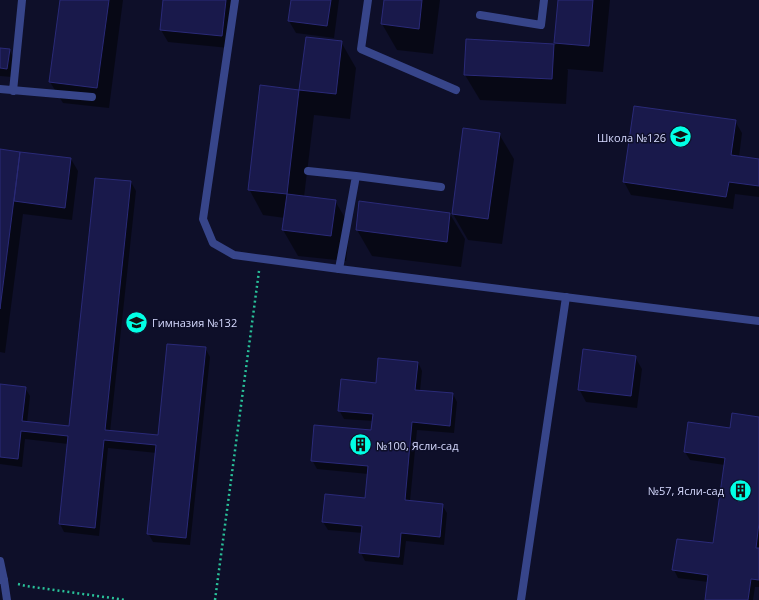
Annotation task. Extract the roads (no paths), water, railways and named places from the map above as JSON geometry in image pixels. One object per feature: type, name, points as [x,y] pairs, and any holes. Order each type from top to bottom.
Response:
[{"type":"street","points":[[13,91],[22,0]]},
{"type":"street","points":[[235,0],[203,219],[213,243],[234,255],[261,259],[339,270],[759,321]]},
{"type":"street","points":[[368,0],[361,49],[456,90]]},
{"type":"street","points":[[480,15],[540,25],[544,0]]},
{"type":"street","points":[[0,89],[92,97]]},
{"type":"street","points":[[308,171],[441,188]]},
{"type":"street","points":[[339,270],[356,176]]},
{"type":"street","points":[[521,600],[566,297]]},
{"type":"street","points":[[0,561],[2,580],[7,600]]},
{"type":"place","name":"Школа №126","points":[[681,137]]},
{"type":"place","name":"Гимназия №132","points":[[137,322]]},
{"type":"place","name":"№100, Ясли-сад","points":[[361,445]]},
{"type":"place","name":"№57, Ясли-сад","points":[[740,490]]}]
